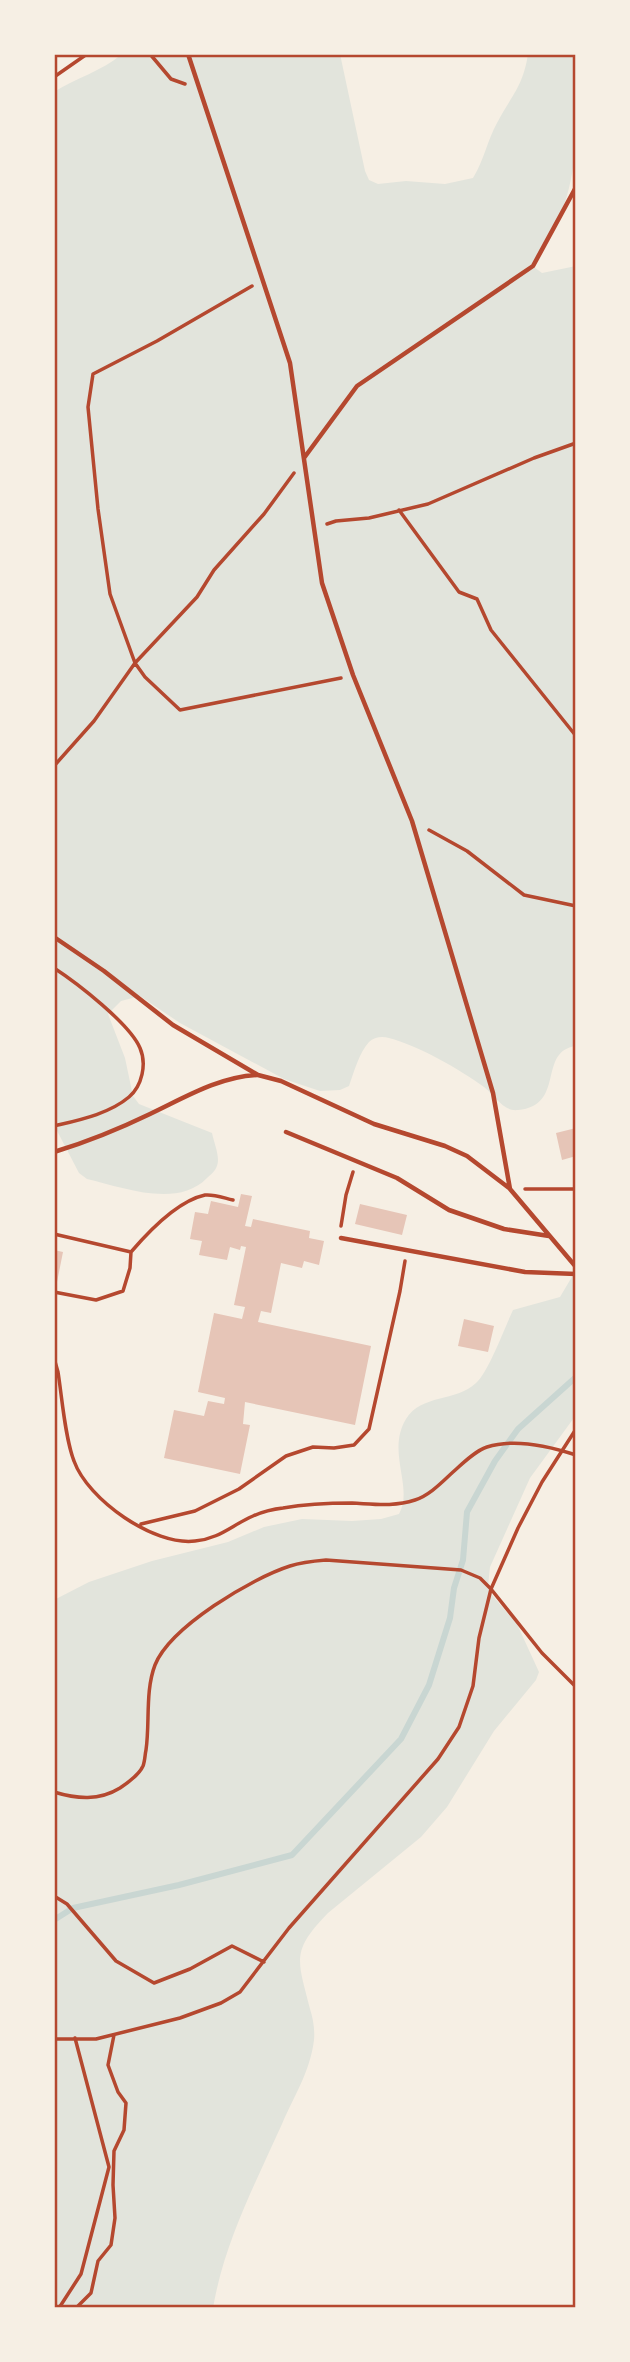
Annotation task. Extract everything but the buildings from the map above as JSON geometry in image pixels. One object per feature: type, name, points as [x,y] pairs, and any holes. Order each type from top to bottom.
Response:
[{"type":"lane","points":[[188,54],[290,363],[322,583],[354,675],[412,821],[493,1093],[510,1189]]},
{"type":"lane","points":[[304,459],[357,386],[533,266],[576,187]]},
{"type":"lane","points":[[54,937],[104,971],[173,1025],[258,1075],[281,1081],[374,1124],[445,1146],[467,1156],[510,1189],[576,1267]]},
{"type":"lane","points":[[54,1152],[120,1129],[221,1081],[258,1075]]},
{"type":"lane","points":[[286,1132],[397,1178],[449,1210],[504,1229],[550,1237]]},
{"type":"lane","points":[[341,1238],[525,1272],[576,1274]]},
{"type":"path","points":[[54,77],[87,54]]},
{"type":"path","points":[[150,54],[171,79],[199,89]]},
{"type":"path","points":[[264,279],[157,341],[93,374],[88,407],[110,594],[135,663],[145,677],[180,710],[354,675]]},
{"type":"path","points":[[315,528],[336,521],[369,518],[428,504],[534,458],[576,443]]},
{"type":"path","points":[[54,766],[94,721],[135,663],[197,597],[214,570],[264,514],[304,459]]},
{"type":"path","points":[[399,510],[459,592],[477,599],[491,630],[576,736]]},
{"type":"path","points":[[412,821],[467,851],[524,895],[576,906]]},
{"type":"path","points":[[54,968],[122,1024],[140,1047],[143,1058],[142,1075],[137,1088],[129,1097],[97,1113],[54,1126]]},
{"type":"path","points":[[341,1238],[346,1195],[357,1162]]},
{"type":"path","points":[[510,1189],[576,1189]]},
{"type":"path","points":[[54,1292],[96,1300],[123,1291],[130,1268],[131,1252],[155,1225],[194,1199],[208,1194],[233,1199]]},
{"type":"path","points":[[54,1234],[131,1252]]},
{"type":"path","points":[[139,1525],[203,1508],[239,1489],[286,1456],[313,1447],[354,1445],[369,1429],[407,1251]]},
{"type":"path","points":[[54,1358],[73,1460],[82,1477],[105,1501],[139,1525],[173,1542],[196,1542],[218,1537],[253,1516],[286,1507],[327,1503],[376,1506],[418,1499],[486,1447],[507,1443],[526,1444],[576,1455]]},
{"type":"path","points":[[54,2039],[96,2039],[114,2035],[180,2018],[221,2003],[240,1992],[289,1928],[438,1759],[459,1727],[473,1686],[479,1638],[491,1589],[518,1528],[576,1429]]},
{"type":"path","points":[[54,1792],[91,1799],[113,1793],[132,1780],[143,1765],[150,1686],[154,1667],[162,1652],[186,1625],[270,1575],[305,1562],[326,1560],[461,1570],[480,1578],[542,1653],[576,1688]]},
{"type":"path","points":[[54,1896],[67,1904],[116,1961],[153,1983],[190,1969],[232,1946],[264,1962]]},
{"type":"path","points":[[76,2308],[91,2293],[98,2261],[111,2245],[115,2218],[114,2151],[124,2130],[126,2103],[118,2092],[108,2065],[114,2035]]},
{"type":"path","points":[[59,2308],[81,2274],[109,2167],[75,2038]]},
{"type":"shaded area","points":[[122,54],[340,54],[365,171],[369,180],[378,184],[406,181],[445,184],[473,178],[494,130],[520,83],[528,54],[573,54],[577,89],[576,146],[566,199],[534,267],[542,273],[576,266],[576,1046],[564,1050],[557,1058],[542,1099],[533,1106],[518,1110],[504,1106],[484,1087],[438,1059],[400,1041],[384,1037],[373,1039],[365,1046],[349,1086],[340,1090],[320,1091],[284,1079],[180,1023],[140,996],[121,1001],[108,1014],[125,1058],[133,1096],[139,1104],[212,1133],[217,1150],[217,1165],[207,1178],[195,1187],[165,1194],[132,1190],[87,1179],[79,1173],[54,1125],[54,92]]},
{"type":"shaded area","points":[[576,1270],[576,1415],[530,1478],[490,1567],[488,1586],[492,1595],[517,1624],[539,1672],[536,1680],[494,1731],[447,1807],[421,1837],[328,1913],[307,1938],[302,1948],[300,1967],[314,2024],[312,2052],[301,2084],[251,2191],[233,2237],[213,2308],[54,2308],[54,1600],[89,1582],[152,1561],[228,1542],[264,1527],[302,1519],[352,1521],[381,1519],[399,1514],[404,1492],[399,1444],[406,1419],[420,1406],[459,1393],[476,1383],[491,1360],[513,1310],[560,1297]]},
{"type":"waterway","points":[[54,1920],[73,1908],[179,1885],[292,1855],[401,1739],[429,1685],[450,1618],[454,1588],[463,1560],[467,1512],[495,1461],[518,1429],[576,1377]]}]
